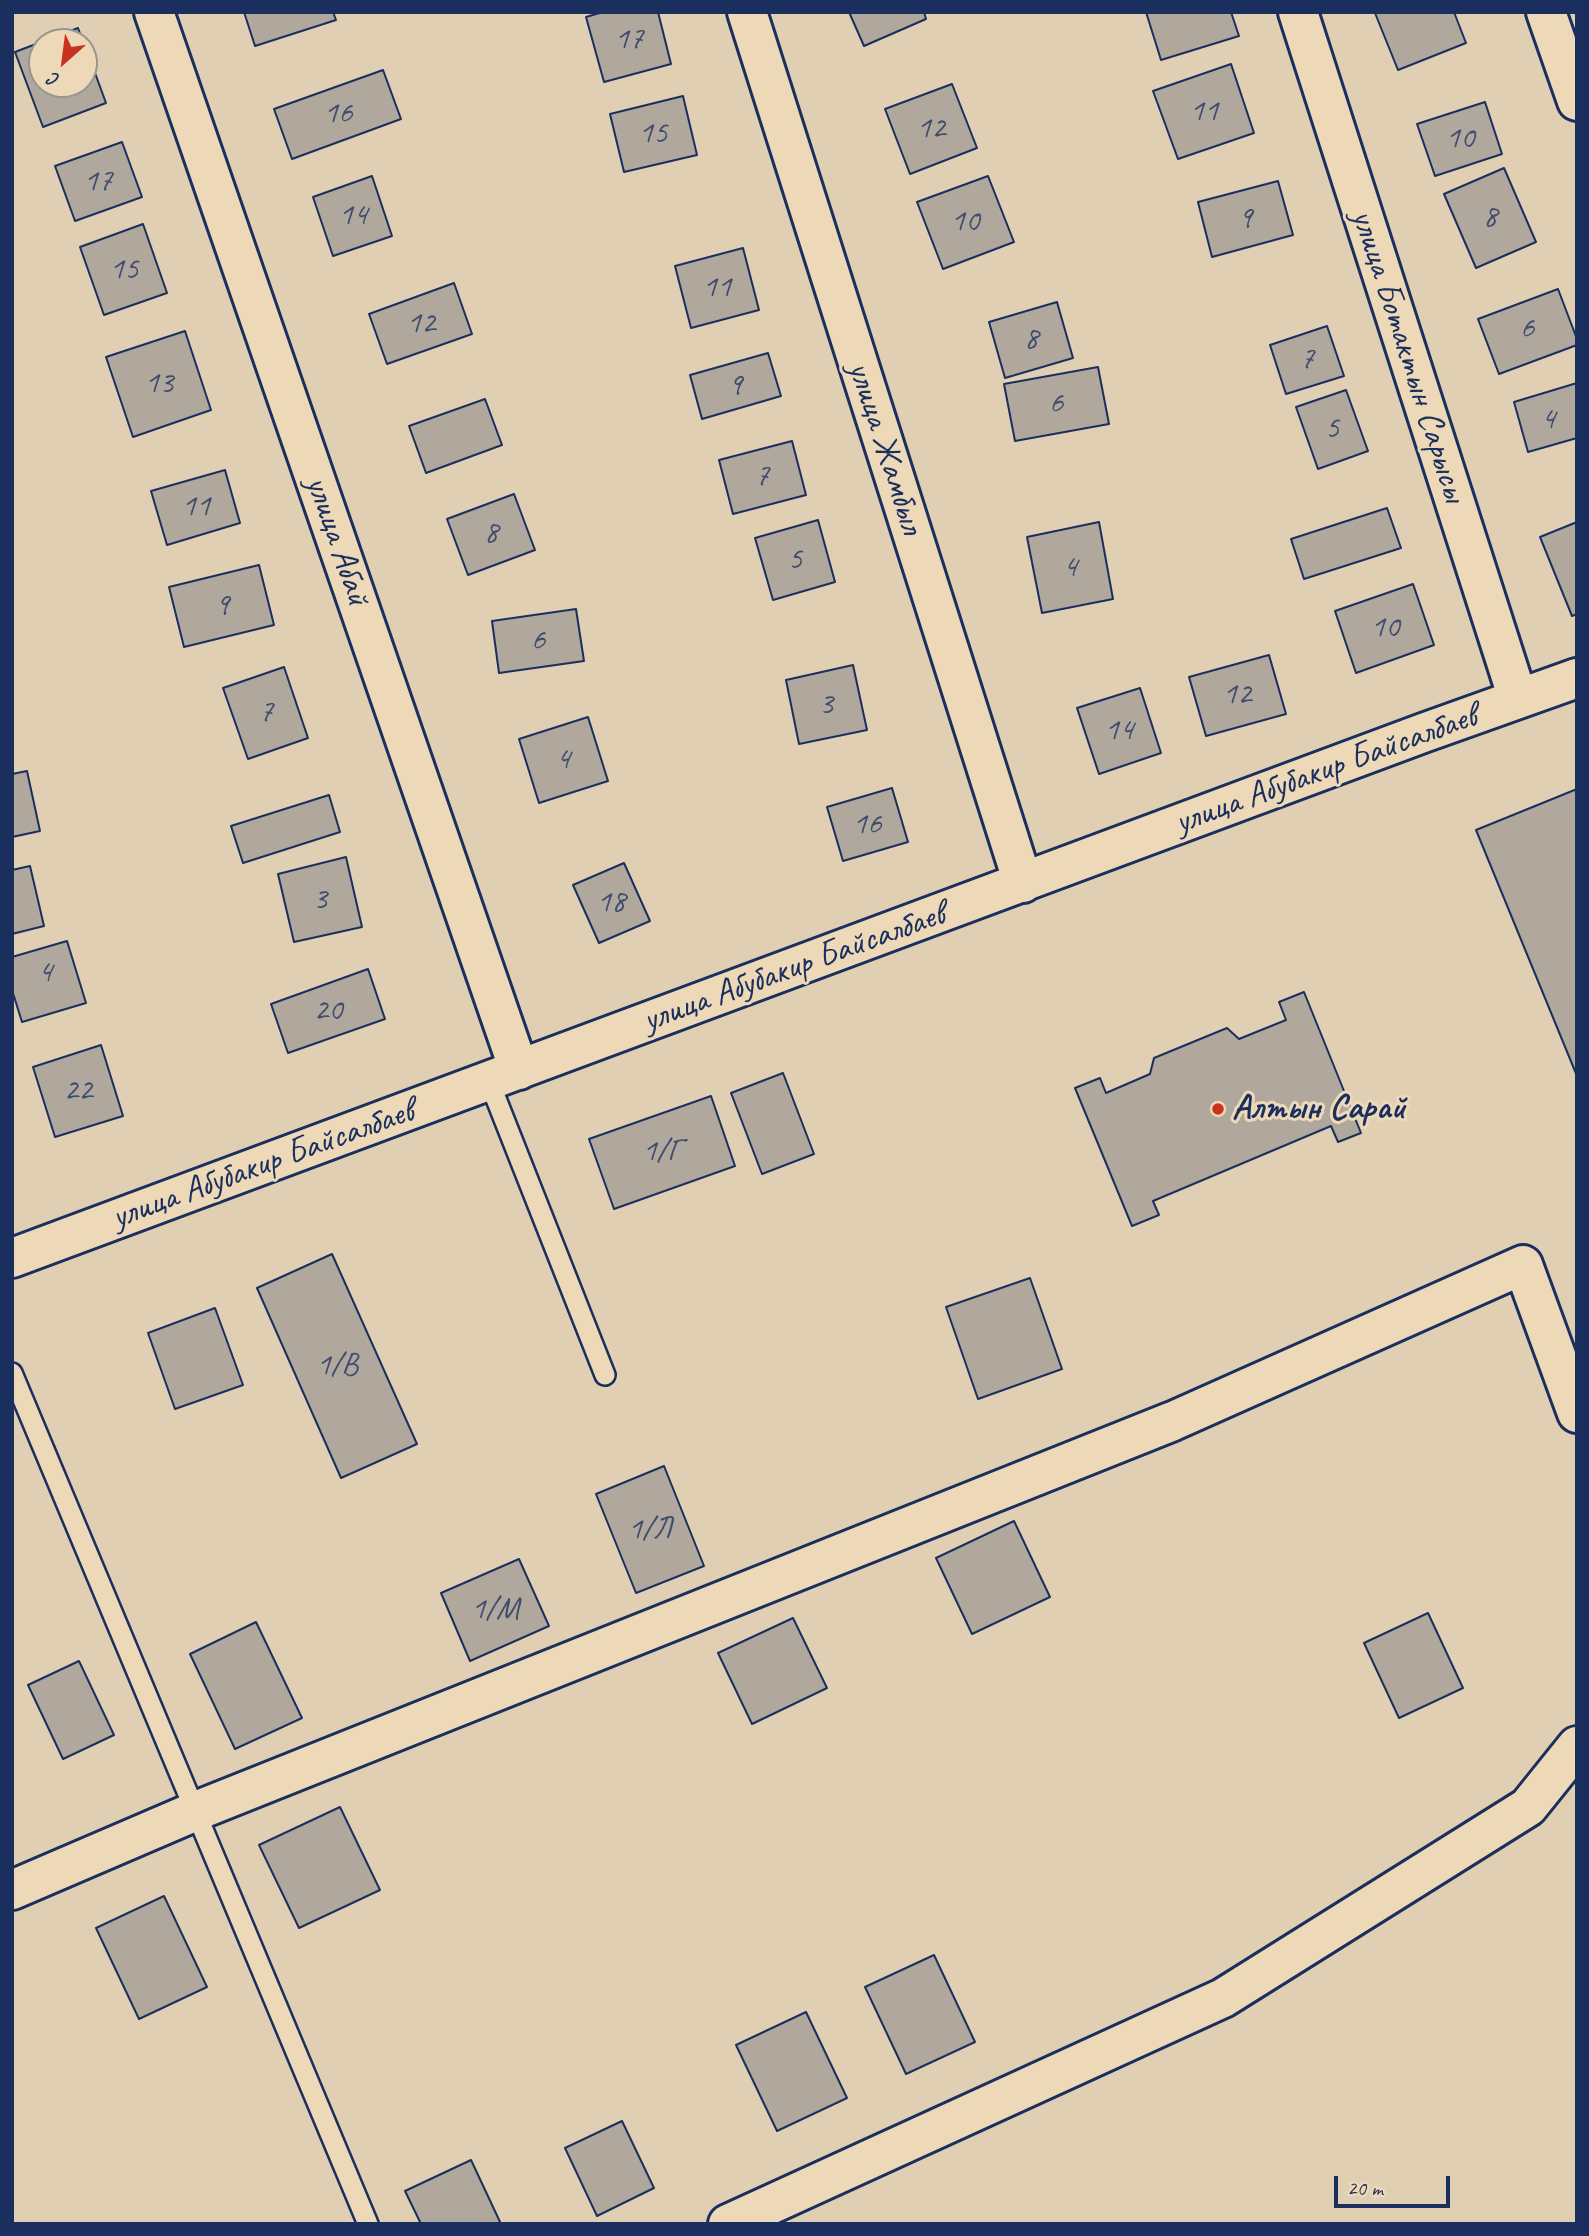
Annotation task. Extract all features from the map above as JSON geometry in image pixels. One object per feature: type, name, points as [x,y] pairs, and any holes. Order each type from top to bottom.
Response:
[{"type":"street","name":"улица Абай","points":[[154,12],[504,1076]]},
{"type":"street","name":"улица Жамбыл","points":[[747,12],[1023,883]]},
{"type":"street","name":"улица Ботактын Сарысы","points":[[1298,12],[1518,699]]},
{"type":"street","points":[[1546,12],[1577,101]]},
{"type":"street","name":"улица Абубакир Байсалбаев","points":[[12,1258],[1577,678]]},
{"type":"street","points":[[12,1890],[196,1811],[1173,1421],[1522,1265],[1577,1413]]},
{"type":"street","points":[[727,2224],[1223,1998],[1528,1807],[1577,1746]]},
{"type":"lane","points":[[504,1076],[606,1375]]},
{"type":"lane","points":[[12,1373],[368,2224]]},
{"type":"building","points":[[244,12],[333,12],[336,20],[255,46]]},
{"type":"building","points":[[603,12],[658,12],[671,64],[604,82],[586,17]]},
{"type":"building","points":[[849,12],[924,12],[926,19],[864,46]]},
{"type":"building","points":[[1146,12],[1231,12],[1239,36],[1161,60]]},
{"type":"building","points":[[1454,12],[1466,43],[1398,70],[1375,13]]},
{"type":"building","points":[[28,47],[28,87],[15,52]]},
{"type":"building","points":[[1231,64],[1254,133],[1178,159],[1153,91]]},
{"type":"building","points":[[383,70],[401,119],[292,159],[274,109]]},
{"type":"building","points":[[98,81],[106,103],[43,127],[32,98],[98,98]]},
{"type":"building","points":[[952,84],[977,148],[910,174],[885,109]]},
{"type":"building","points":[[683,96],[697,155],[624,172],[610,114]]},
{"type":"building","points":[[1485,102],[1502,154],[1435,176],[1417,124]]},
{"type":"building","points":[[122,142],[142,197],[75,221],[55,166]]},
{"type":"building","points":[[1504,168],[1536,242],[1476,268],[1444,194]]},
{"type":"building","points":[[372,176],[392,236],[333,256],[313,197]]},
{"type":"building","points":[[988,176],[1014,242],[943,269],[917,202]]},
{"type":"building","points":[[1278,181],[1293,235],[1212,257],[1198,202]]},
{"type":"building","points":[[143,224],[167,293],[104,315],[80,247]]},
{"type":"building","points":[[743,248],[759,310],[691,328],[675,266]]},
{"type":"building","points":[[454,283],[472,334],[387,364],[369,314]]},
{"type":"building","points":[[1558,289],[1577,345],[1499,374],[1478,319]]},
{"type":"building","points":[[1057,302],[1073,358],[1005,378],[989,322]]},
{"type":"building","points":[[1327,326],[1344,376],[1286,394],[1270,345]]},
{"type":"building","points":[[185,331],[211,410],[133,437],[106,357]]},
{"type":"building","points":[[768,353],[781,396],[702,419],[690,375]]},
{"type":"building","points":[[1098,367],[1109,424],[1015,441],[1004,384]]},
{"type":"building","points":[[1577,383],[1577,438],[1528,452],[1514,402]]},
{"type":"building","points":[[1346,390],[1368,451],[1318,469],[1296,407]]},
{"type":"building","points":[[485,399],[502,445],[426,473],[409,426]]},
{"type":"building","points":[[792,441],[806,495],[733,514],[719,460]]},
{"type":"building","points":[[225,470],[240,523],[167,545],[151,491]]},
{"type":"building","points":[[514,494],[535,550],[468,575],[447,519]]},
{"type":"building","points":[[1387,508],[1401,548],[1304,579],[1291,539]]},
{"type":"building","points":[[818,520],[835,582],[773,600],[755,538]]},
{"type":"building","points":[[1099,522],[1113,599],[1042,613],[1027,537]]},
{"type":"building","points":[[1577,522],[1577,614],[1572,616],[1540,537]]},
{"type":"building","points":[[259,565],[274,625],[184,647],[169,587]]},
{"type":"building","points":[[1413,584],[1434,645],[1356,673],[1335,611]]},
{"type":"building","points":[[576,609],[584,661],[499,673],[492,621]]},
{"type":"building","points":[[1269,655],[1286,714],[1206,736],[1189,677]]},
{"type":"building","points":[[853,665],[867,730],[799,744],[786,680]]},
{"type":"building","points":[[284,667],[308,738],[248,759],[223,688]]},
{"type":"building","points":[[1140,688],[1161,753],[1099,774],[1077,708]]},
{"type":"building","points":[[588,717],[608,781],[539,803],[519,739]]},
{"type":"building","points":[[27,771],[40,831],[12,837],[12,774]]},
{"type":"building","points":[[892,788],[908,842],[843,861],[827,807]]},
{"type":"building","points":[[1577,789],[1577,1076],[1476,830]]},
{"type":"building","points":[[329,795],[340,832],[243,863],[231,826]]},
{"type":"building","points":[[346,857],[362,927],[294,942],[278,874]]},
{"type":"building","points":[[624,863],[650,921],[599,943],[573,885]]},
{"type":"building","points":[[30,866],[44,926],[12,934],[12,870]]},
{"type":"building","points":[[67,941],[86,1003],[22,1022],[12,990],[12,957]]},
{"type":"building","points":[[368,969],[385,1019],[288,1053],[271,1004]]},
{"type":"building","name":"Алтын Сарай","points":[[1304,992],[1361,1133],[1338,1142],[1331,1126],[1153,1201],[1159,1215],[1132,1226],[1075,1088],[1100,1078],[1106,1093],[1150,1074],[1154,1058],[1227,1028],[1239,1039],[1286,1020],[1279,1002]]},
{"type":"building","points":[[101,1045],[123,1116],[55,1137],[33,1067]]},
{"type":"building","points":[[783,1073],[814,1154],[762,1174],[731,1093]]},
{"type":"building","points":[[711,1096],[735,1166],[614,1209],[589,1139]]},
{"type":"building","points":[[332,1254],[417,1444],[341,1478],[257,1288]]},
{"type":"building","points":[[1030,1278],[1062,1369],[978,1399],[946,1307]]},
{"type":"building","points":[[215,1308],[243,1385],[175,1409],[148,1333]]},
{"type":"building","points":[[664,1466],[704,1566],[636,1593],[596,1494]]},
{"type":"building","points":[[1014,1521],[1050,1597],[972,1634],[936,1558]]},
{"type":"building","points":[[519,1559],[549,1626],[470,1661],[441,1593]]},
{"type":"building","points":[[1428,1613],[1463,1688],[1399,1718],[1364,1643]]},
{"type":"building","points":[[793,1618],[827,1688],[752,1724],[718,1653]]},
{"type":"building","points":[[256,1622],[302,1718],[235,1749],[190,1654]]},
{"type":"building","points":[[79,1661],[114,1735],[63,1759],[28,1685]]},
{"type":"building","points":[[340,1807],[380,1890],[299,1928],[259,1845]]},
{"type":"building","points":[[164,1896],[207,1987],[139,2019],[96,1928]]},
{"type":"building","points":[[934,1955],[975,2042],[906,2074],[865,1987]]},
{"type":"building","points":[[806,2012],[847,2098],[777,2131],[736,2045]]},
{"type":"building","points":[[622,2121],[654,2188],[597,2216],[565,2148]]},
{"type":"building","points":[[471,2160],[501,2224],[421,2224],[405,2191]]},
{"type":"place","name":"Алтын Сарай","points":[[1218,1109]]}]
